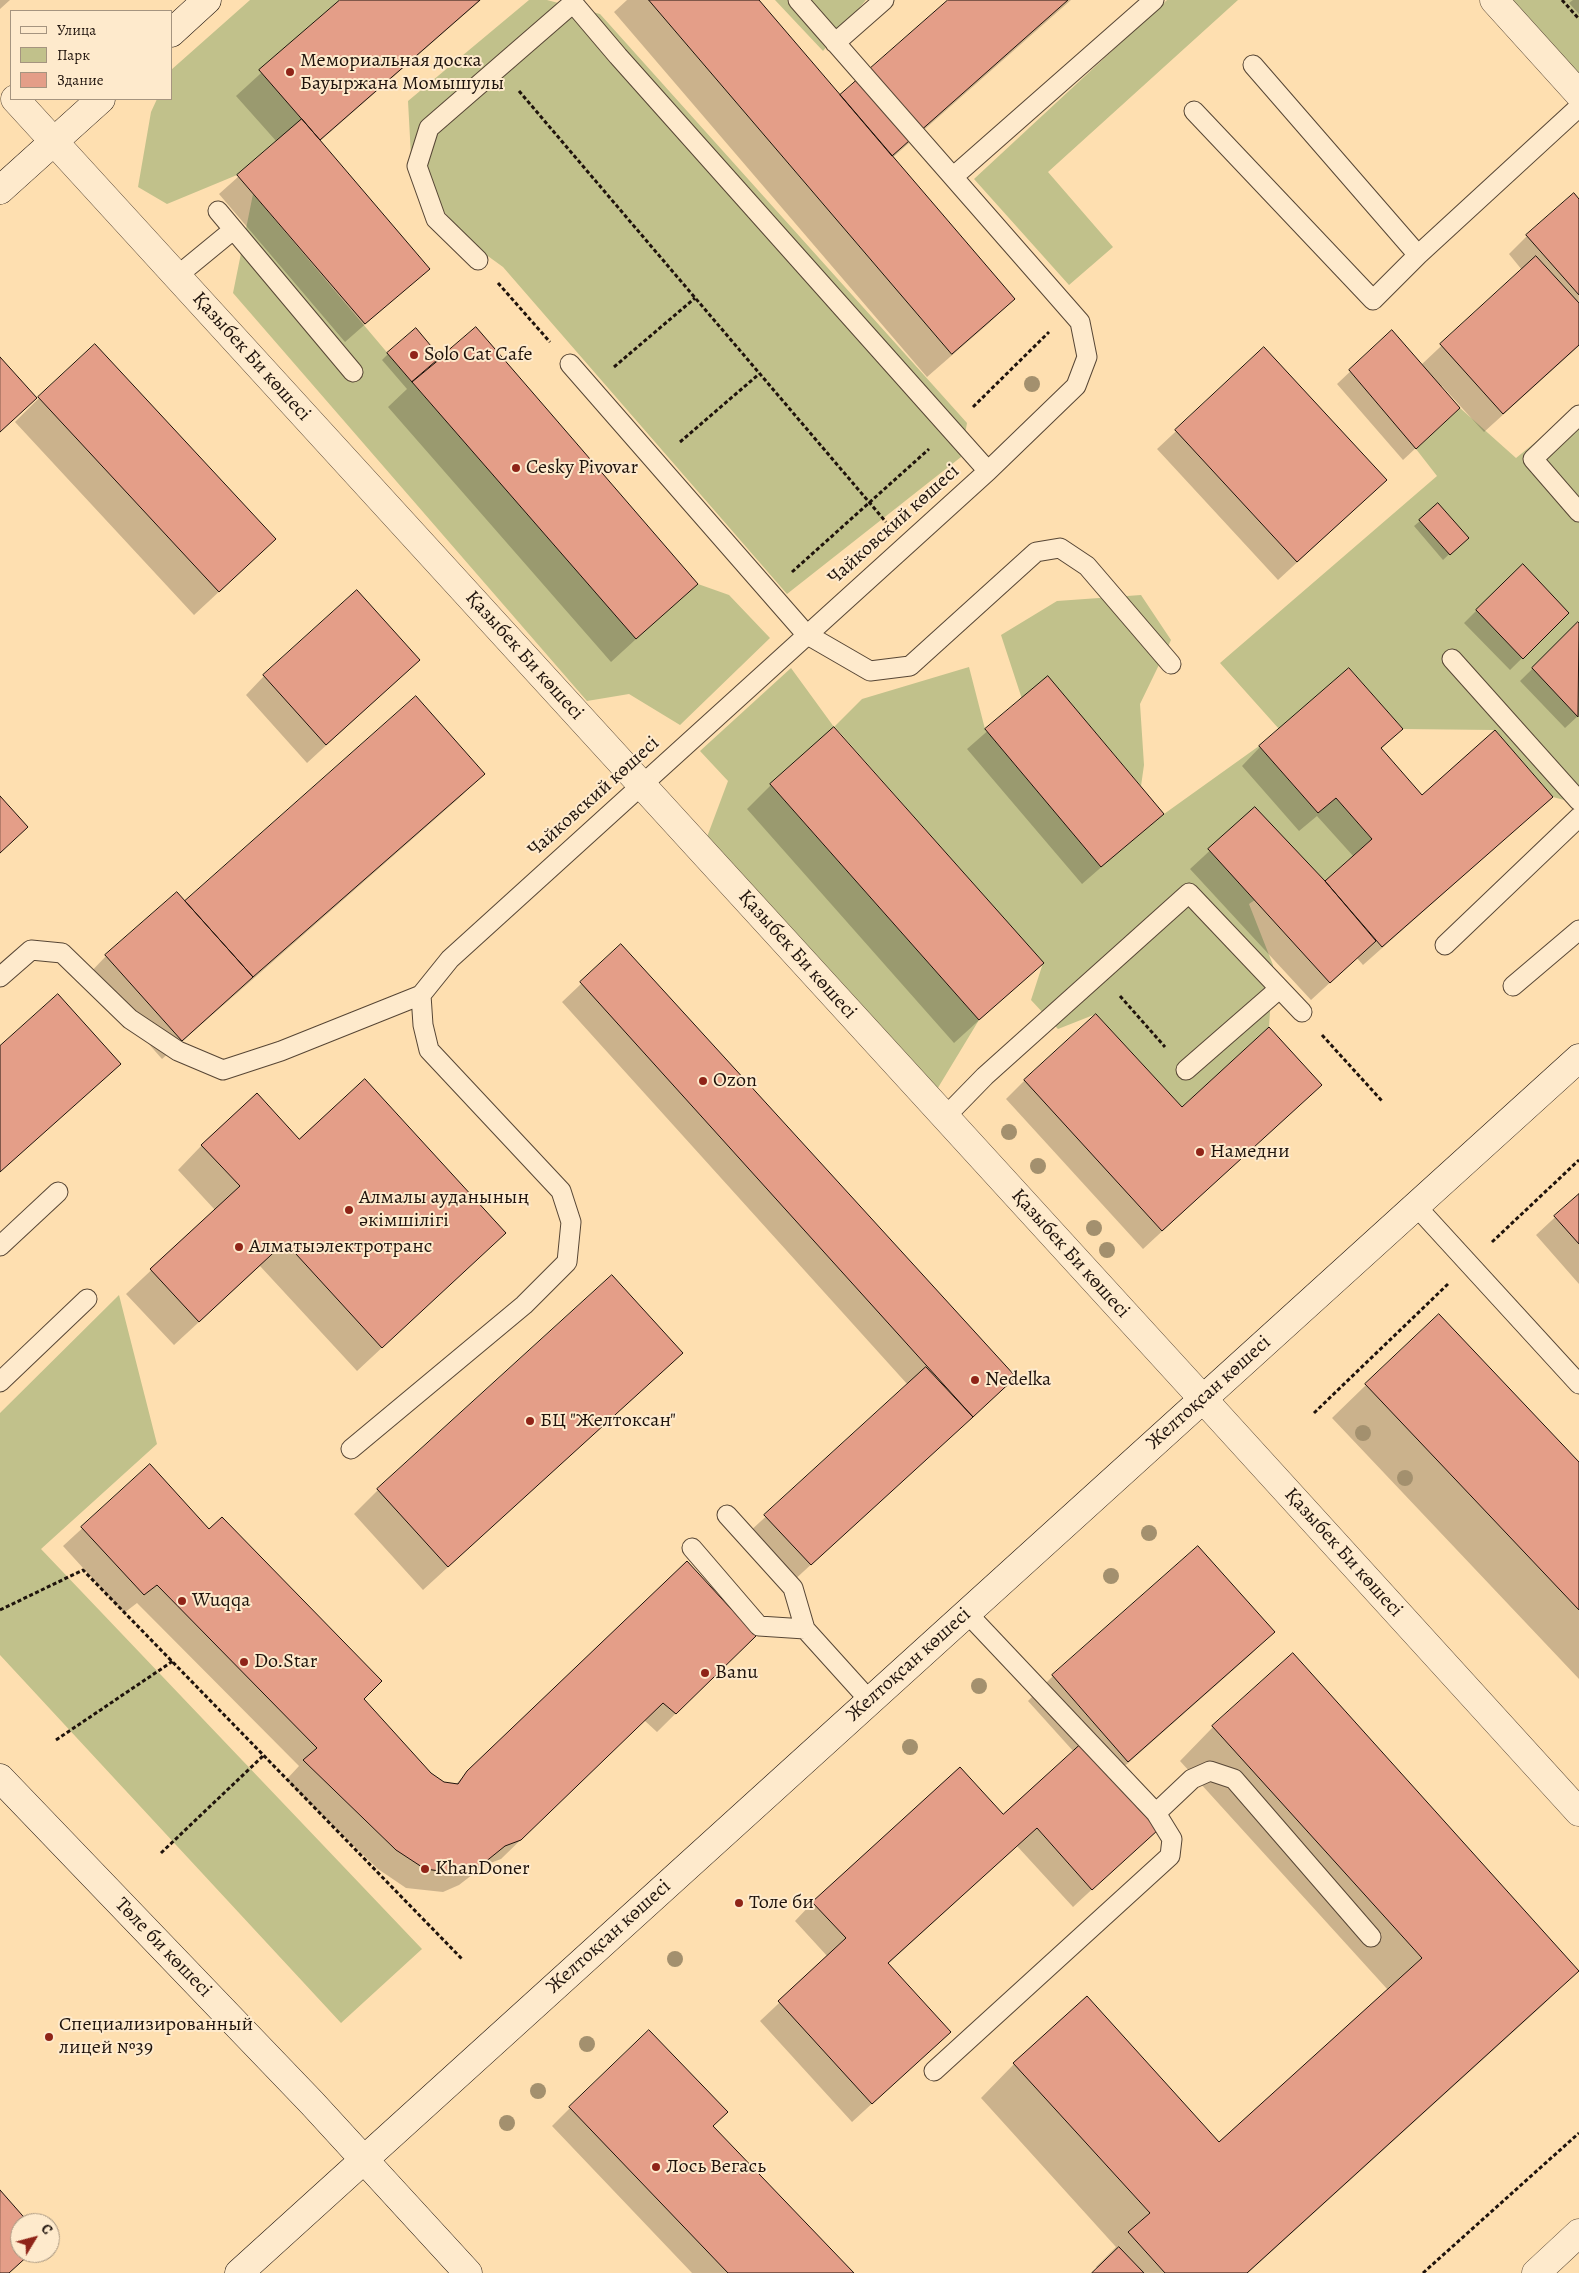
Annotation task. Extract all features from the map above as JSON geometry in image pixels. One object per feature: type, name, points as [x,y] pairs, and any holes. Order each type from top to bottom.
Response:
[{"type":"main road","points":[[172,32],[207,0]]},
{"type":"main road","points":[[1494,0],[1579,94]]},
{"type":"main road","points":[[0,82],[10,93]]},
{"type":"main road","name":"Қазыбек Би көшесі","points":[[16,100],[1579,1812]]},
{"type":"main road","points":[[0,190],[100,100]]},
{"type":"main road","name":"Желтоқсан көшесі","points":[[239,2273],[1579,1058]]},
{"type":"main road","name":"Төле би көшесі","points":[[0,1778],[364,2159],[468,2273]]},
{"type":"main road","points":[[1536,2273],[1579,2233]]},
{"type":"lane","name":"Чайковский көшесі","points":[[421,995],[450,959],[806,634],[988,471],[1076,386],[1086,356],[1080,322],[798,0]]},
{"type":"lane","points":[[835,43],[884,0]]},
{"type":"lane","points":[[953,177],[1154,0]]},
{"type":"lane","points":[[478,260],[436,219],[417,166],[429,128],[573,2],[988,471]]},
{"type":"lane","points":[[1253,65],[1418,254]]},
{"type":"lane","points":[[1194,111],[1373,300],[1418,254],[1579,107]]},
{"type":"lane","points":[[218,211],[353,372]]},
{"type":"lane","points":[[177,276],[233,230]]},
{"type":"lane","points":[[570,364],[806,634],[870,671],[910,666],[1036,552],[1060,548],[1088,566],[1171,664]]},
{"type":"lane","points":[[1579,415],[1533,460],[1579,512]]},
{"type":"lane","points":[[1452,659],[1579,801]]},
{"type":"lane","points":[[1445,945],[1579,817]]},
{"type":"lane","points":[[945,1117],[985,1076],[1189,893],[1302,1012]]},
{"type":"lane","points":[[1513,986],[1579,930]]},
{"type":"lane","points":[[0,977],[30,950],[62,953],[130,1019],[178,1051],[223,1070],[281,1051],[421,995],[423,1025],[429,1050],[561,1191],[571,1222],[567,1262],[524,1305],[351,1449]]},
{"type":"lane","points":[[1186,1070],[1279,989]]},
{"type":"lane","points":[[0,1246],[58,1192]]},
{"type":"lane","points":[[1416,1206],[1579,1384]]},
{"type":"lane","points":[[0,1382],[87,1299]]},
{"type":"lane","points":[[728,1515],[793,1588],[805,1629],[870,1701]]},
{"type":"lane","points":[[692,1548],[759,1626],[805,1629]]},
{"type":"lane","points":[[934,2071],[1170,1856],[1172,1838],[1156,1813],[967,1613]]},
{"type":"lane","points":[[1156,1813],[1192,1779],[1210,1771],[1234,1779],[1371,1937]]},
{"type":"path","points":[[1562,0],[1579,19]]},
{"type":"path","points":[[499,68],[905,545]]},
{"type":"path","points":[[478,260],[570,364]]},
{"type":"path","points":[[589,387],[695,298]]},
{"type":"path","points":[[769,592],[951,429],[1070,311]]},
{"type":"path","points":[[656,463],[759,374]]},
{"type":"path","points":[[1100,973],[1186,1070]]},
{"type":"path","points":[[1302,1012],[1382,1101]]},
{"type":"path","points":[[0,1610],[84,1570],[463,1960]]},
{"type":"path","points":[[56,1740],[173,1661]]},
{"type":"path","points":[[161,1852],[264,1756]]},
{"type":"path","points":[[1423,2273],[1579,2133]]},
{"type":"green space","points":[[250,0],[340,0],[260,70],[302,119],[237,175],[167,204],[138,187],[151,112],[157,100],[172,100],[172,69]]},
{"type":"green space","points":[[529,0],[547,0],[600,14],[967,423],[961,457],[787,594],[503,267],[474,246],[412,175],[408,101]]},
{"type":"green space","points":[[775,0],[866,0],[823,51]]},
{"type":"green space","points":[[1167,0],[1238,0],[1048,172],[1113,247],[1069,285],[974,179]]},
{"type":"green space","points":[[1495,0],[1579,0],[1579,94]]},
{"type":"green space","points":[[253,194],[412,382],[636,638],[698,584],[729,595],[770,638],[680,725],[629,694],[587,701],[233,293]]},
{"type":"green space","points":[[1579,407],[1579,804],[1553,797],[1495,730],[1403,729],[1349,668],[1279,729],[1220,663],[1437,476],[1416,449],[1460,408],[1516,458]]},
{"type":"green space","points":[[1141,595],[1171,640],[1140,704],[1144,765],[1141,786],[1048,677],[1022,699],[1001,635],[1057,601]]},
{"type":"green space","points":[[969,667],[985,729],[1101,866],[1164,814],[1259,746],[1318,813],[1336,798],[1372,839],[1325,881],[1292,875],[1249,904],[1273,965],[1269,1027],[1182,1107],[1096,1014],[1058,1029],[1031,1000],[1043,963],[835,727],[770,784],[979,1020],[936,1091],[707,837],[728,781],[700,751],[791,668],[834,727],[862,699]]},
{"type":"green space","points":[[119,1295],[157,1444],[41,1549],[422,1949],[341,2023],[0,1655],[0,1413]]},
{"type":"building","points":[[340,0],[480,0],[320,140],[259,70]]},
{"type":"building","points":[[649,0],[759,0],[1015,299],[952,354]]},
{"type":"building","points":[[948,0],[1068,0],[892,156],[840,95]]},
{"type":"building","points":[[302,119],[430,269],[365,324],[237,175]]},
{"type":"building","points":[[1574,193],[1579,199],[1579,295],[1526,235]]},
{"type":"building","points":[[1536,256],[1579,303],[1579,345],[1503,414],[1440,344]]},
{"type":"building","points":[[476,327],[698,584],[636,639],[412,382]]},
{"type":"building","name":"Solo Cat Cafe","points":[[416,328],[441,358],[412,382],[387,353]]},
{"type":"building","points":[[1392,330],[1460,408],[1416,449],[1349,370]]},
{"type":"building","points":[[95,344],[276,539],[219,592],[38,397]]},
{"type":"building","points":[[1264,347],[1387,480],[1297,562],[1175,430]]},
{"type":"building","points":[[0,357],[37,398],[0,432]]},
{"type":"building","points":[[1438,503],[1469,538],[1450,555],[1419,520]]},
{"type":"building","points":[[1523,564],[1569,613],[1523,659],[1476,610]]},
{"type":"building","points":[[357,590],[420,660],[326,745],[263,675]]},
{"type":"building","points":[[1579,623],[1578,717],[1532,668]]},
{"type":"building","points":[[1349,668],[1403,729],[1381,748],[1422,795],[1495,730],[1553,797],[1382,947],[1325,881],[1372,839],[1336,798],[1318,813],[1259,746]]},
{"type":"building","points":[[1048,676],[1164,814],[1101,867],[985,729]]},
{"type":"building","points":[[416,696],[485,774],[253,977],[185,901]]},
{"type":"building","points":[[834,727],[1044,963],[979,1020],[770,784]]},
{"type":"building","points":[[0,796],[28,827],[0,853]]},
{"type":"building","points":[[1255,807],[1325,881],[1376,941],[1330,983],[1208,849]]},
{"type":"building","points":[[177,892],[253,977],[182,1041],[105,955]]},
{"type":"building","points":[[621,944],[1016,1377],[973,1417],[580,982]]},
{"type":"building","points":[[58,994],[121,1064],[0,1172],[0,1046]]},
{"type":"building","points":[[1096,1014],[1182,1107],[1269,1027],[1322,1085],[1162,1231],[1024,1080]]},
{"type":"building","name":"Алмалы ауданының әкімшілігі","points":[[365,1079],[506,1233],[382,1348],[285,1242],[199,1322],[150,1269],[240,1186],[201,1145],[257,1093],[299,1139]]},
{"type":"building","points":[[1579,1194],[1579,1244],[1554,1216]]},
{"type":"building","name":"БЦ \"Желтоксан\"","points":[[612,1275],[683,1353],[448,1567],[377,1489]]},
{"type":"building","points":[[1439,1314],[1579,1462],[1579,1610],[1365,1384]]},
{"type":"building","points":[[926,1367],[973,1417],[811,1565],[764,1515]]},
{"type":"building","points":[[150,1464],[209,1529],[222,1517],[382,1681],[364,1699],[431,1773],[444,1782],[458,1784],[467,1771],[687,1561],[756,1636],[676,1714],[663,1703],[521,1840],[505,1846],[479,1867],[463,1874],[425,1869],[396,1850],[303,1760],[317,1748],[157,1585],[144,1595],[81,1527]]},
{"type":"building","points":[[1198,1546],[1275,1632],[1128,1762],[1052,1675]]},
{"type":"building","points":[[1293,1653],[1579,1971],[1247,2273],[1165,2273],[1128,2232],[1150,2213],[1013,2063],[1087,1996],[1219,2142],[1422,1958],[1212,1726]]},
{"type":"building","points":[[1080,1745],[1158,1830],[1092,1890],[1037,1828],[888,1963],[951,2032],[872,2104],[778,2001],[846,1938],[812,1902],[960,1767],[1003,1814]]},
{"type":"building","points":[[649,2030],[728,2112],[713,2126],[854,2273],[728,2273],[569,2107]]},
{"type":"building","points":[[0,2190],[20,2213],[10,2213],[10,2263],[20,2263],[9,2273],[0,2273]]},
{"type":"building","points":[[1119,2247],[1144,2273],[1092,2273]]},
{"type":"place","name":"Мемориальная доска Бауыржана Момышулы","points":[[290,72]]},
{"type":"place","name":"Solo Cat Cafe","points":[[414,355]]},
{"type":"place","name":"Cesky Pivovar","points":[[516,468]]},
{"type":"place","name":"Ozon","points":[[703,1081]]},
{"type":"place","name":"Намедни","points":[[1200,1152]]},
{"type":"place","name":"Алмалы ауданының әкімшілігі","points":[[349,1210]]},
{"type":"place","name":"Алматыэлектротранс","points":[[239,1247]]},
{"type":"place","name":"Nedelka","points":[[975,1380]]},
{"type":"place","name":"БЦ \"Желтоксан\"","points":[[530,1421]]},
{"type":"place","name":"Wuqqa","points":[[182,1601]]},
{"type":"place","name":"Do.Star","points":[[244,1662]]},
{"type":"place","name":"Banu","points":[[705,1673]]},
{"type":"place","name":"KhanDoner","points":[[425,1869]]},
{"type":"place","name":"Толе би","points":[[739,1903]]},
{"type":"place","name":"Специализированный лицей №39","points":[[49,2037]]},
{"type":"place","name":"Лось Вегась","points":[[656,2167]]}]
